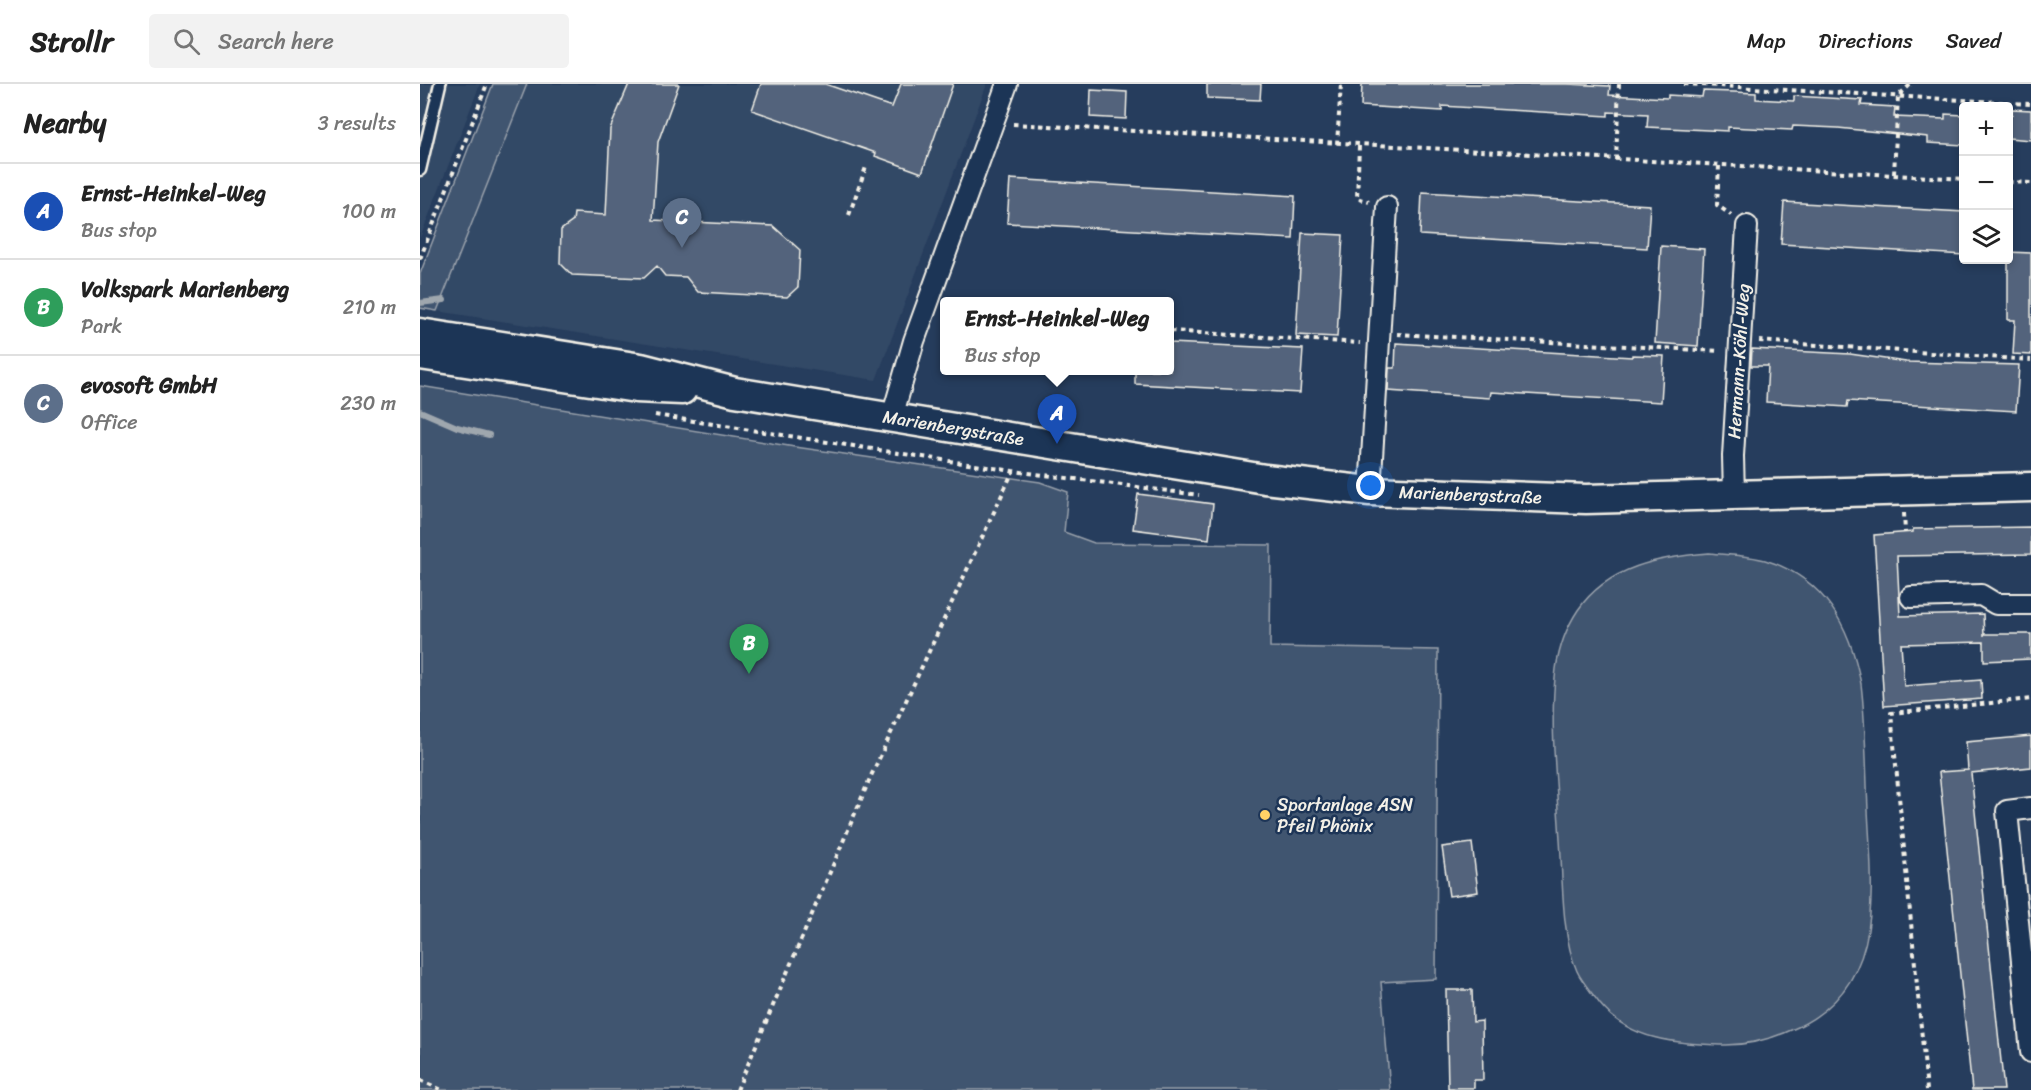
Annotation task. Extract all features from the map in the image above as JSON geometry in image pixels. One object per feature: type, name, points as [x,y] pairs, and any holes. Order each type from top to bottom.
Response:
[{"type":"main road","name":"Marienbergstraße","points":[[420,333],[641,368],[735,392],[1265,479],[1370,491],[1563,499],[2031,487]]},
{"type":"main road","name":"Marienbergstraße","points":[[420,355],[636,388],[735,392]]},
{"type":"street","points":[[892,417],[914,341],[994,123],[1006,84]]},
{"type":"street","points":[[1370,491],[1387,207]]},
{"type":"street","name":"Hermann-Köhl-Weg","points":[[1734,496],[1733,456],[1747,225]]},
{"type":"street","points":[[1911,597],[1981,595],[1996,604],[2031,604]]},
{"type":"street","points":[[2031,808],[2007,811],[2031,1052]]},
{"type":"lane","points":[[420,170],[440,84]]},
{"type":"path","points":[[420,259],[487,84]]},
{"type":"path","points":[[1337,144],[1341,84]]},
{"type":"path","points":[[1616,160],[1619,84]]},
{"type":"path","points":[[1684,84],[2031,104]]},
{"type":"path","points":[[1894,174],[1898,96],[1911,84]]},
{"type":"path","points":[[994,123],[1359,146],[1959,179]]},
{"type":"path","points":[[1359,146],[1357,198],[1387,207]]},
{"type":"path","points":[[1719,166],[1717,205],[1747,225]]},
{"type":"path","points":[[849,215],[866,167]]},
{"type":"path","points":[[2013,182],[2031,183]]},
{"type":"path","points":[[1174,331],[1378,338],[1739,345],[2031,360]]},
{"type":"path","points":[[737,1090],[871,776],[1013,471],[885,452]]},
{"type":"path","points":[[1927,1090],[1891,713],[2031,699]]},
{"type":"path","points":[[420,1080],[442,1090]]},
{"type":"shaded area","points":[[420,84],[480,84],[420,238]]},
{"type":"shaded area","points":[[493,84],[527,84],[437,311],[420,308],[420,274]]},
{"type":"shaded area","points":[[527,84],[987,84],[876,380],[437,311]]},
{"type":"shaded area","points":[[420,386],[795,447],[1040,482],[1068,492],[1064,532],[1094,543],[1271,545],[1270,647],[1438,650],[1436,979],[1381,982],[1390,1090],[420,1090]]},
{"type":"shaded area","points":[[1709,553],[1765,560],[1786,568],[1818,592],[1831,607],[1850,642],[1861,684],[1865,731],[1871,903],[1868,933],[1860,961],[1847,986],[1826,1009],[1798,1027],[1780,1035],[1730,1045],[1671,1041],[1640,1033],[1625,1026],[1612,1016],[1600,1004],[1579,975],[1572,957],[1565,924],[1554,755],[1553,712],[1556,669],[1564,638],[1578,610],[1604,583],[1636,566],[1672,557]]},
{"type":"building","points":[[629,84],[679,84],[658,142],[653,220],[773,226],[800,250],[798,287],[787,297],[698,292],[686,277],[665,276],[657,266],[644,278],[572,275],[560,263],[561,230],[573,221],[574,213],[606,215],[610,129]]},
{"type":"building","points":[[761,84],[825,84],[892,107],[901,84],[953,84],[922,173],[875,156],[876,153],[752,110]]},
{"type":"building","points":[[1207,84],[1261,84],[1260,100],[1207,98]]},
{"type":"building","points":[[1362,84],[1567,84],[1610,86],[1609,95],[1668,98],[1668,95],[1702,97],[1703,91],[1756,93],[1756,99],[1794,101],[1794,96],[1862,100],[1861,105],[1895,107],[1894,117],[1945,119],[1945,114],[1959,115],[1959,145],[1928,143],[1928,137],[1838,128],[1793,126],[1792,130],[1728,127],[1728,131],[1647,127],[1648,114],[1608,112],[1608,116],[1442,106],[1442,111],[1361,106]]},
{"type":"building","points":[[1091,90],[1127,92],[1126,119],[1090,117]]},
{"type":"building","points":[[2013,109],[2031,110],[2031,140],[2013,138]]},
{"type":"building","points":[[1010,179],[1295,196],[1293,239],[1007,223]]},
{"type":"building","points":[[1422,192],[1650,205],[1647,248],[1420,235]]},
{"type":"building","points":[[1784,202],[1959,212],[1959,255],[1781,244]]},
{"type":"building","points":[[1302,233],[1343,235],[1337,337],[1296,335]]},
{"type":"building","points":[[1661,246],[1704,249],[1698,346],[1655,343]]},
{"type":"building","points":[[2013,252],[2031,253],[2031,355],[2013,354],[2015,320],[2008,320],[2008,264],[2013,264]]},
{"type":"building","points":[[1174,343],[1303,349],[1300,393],[1135,384],[1135,375],[1174,375]]},
{"type":"building","points":[[1396,343],[1632,357],[1632,355],[1664,356],[1661,402],[1491,392],[1490,398],[1388,391],[1389,368],[1395,368]]},
{"type":"building","points":[[1752,349],[1850,354],[1906,362],[2019,365],[2016,411],[1848,401],[1847,407],[1766,402],[1768,366],[1751,366]]},
{"type":"building","points":[[1138,494],[1213,504],[1209,539],[1133,529]]},
{"type":"building","points":[[2031,527],[2031,554],[1897,556],[1900,616],[1983,614],[1984,636],[1984,634],[2031,634],[2031,659],[1984,661],[1984,642],[1901,644],[1904,686],[1981,680],[1982,699],[1884,706],[1874,535],[1913,532],[1913,529]]},
{"type":"building","points":[[2031,736],[2031,767],[1971,773],[2004,1090],[1972,1090],[1939,772],[1968,770],[1966,742]]},
{"type":"building","points":[[1472,843],[1478,892],[1449,896],[1442,847]]},
{"type":"building","points":[[1446,990],[1472,990],[1473,1022],[1482,1021],[1483,1080],[1474,1080],[1474,1088],[1448,1088]]},
{"type":"waterway","points":[[420,303],[444,300]]},
{"type":"waterway","points":[[420,411],[457,427],[489,435]]},
{"type":"place","name":"evosoft GmbH","points":[[682,248]]},
{"type":"place","name":"Ernst-Heinkel-Weg","points":[[1057,444]]},
{"type":"place","name":"Volkspark Marienberg","points":[[749,674]]},
{"type":"place","name":"Sportanlage ASN Pfeil Phönix","points":[[1265,815]]}]
